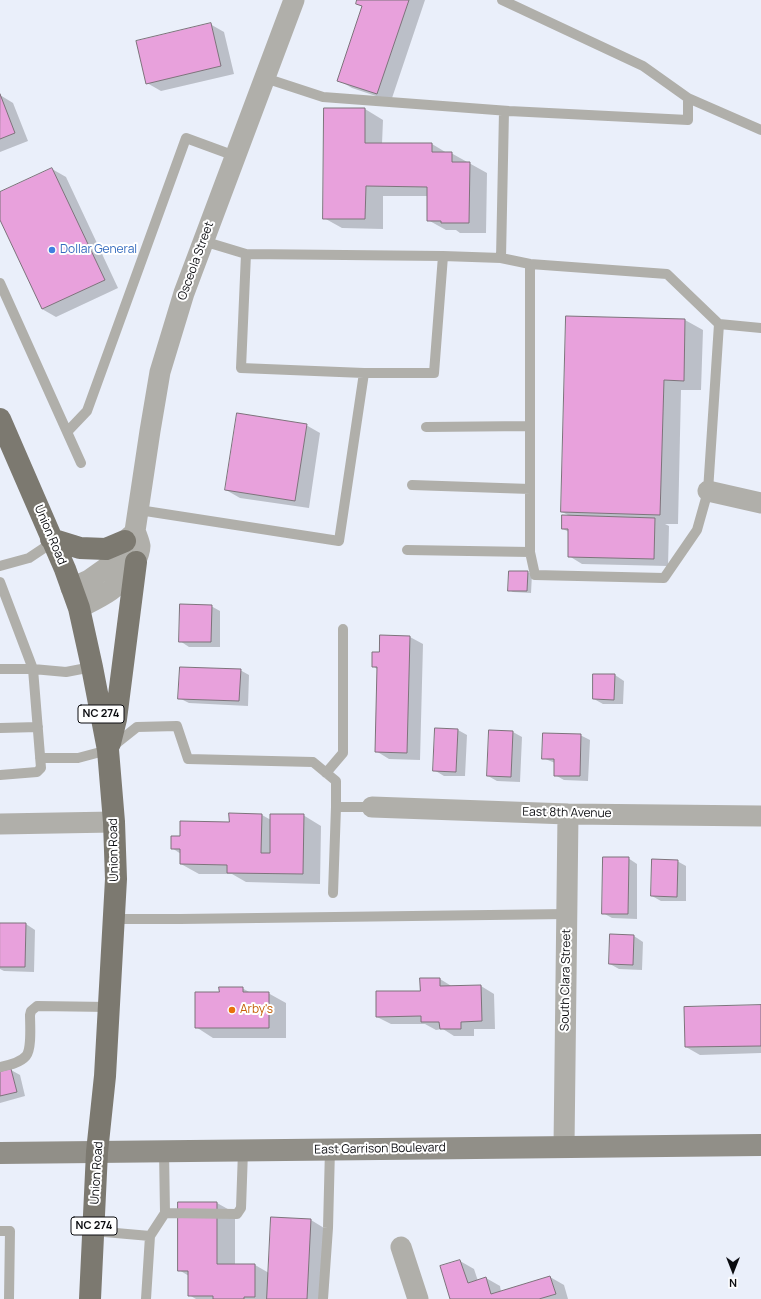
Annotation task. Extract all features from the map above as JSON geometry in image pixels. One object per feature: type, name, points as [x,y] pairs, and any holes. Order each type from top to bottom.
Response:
[{"type":"main road","name":"Union Road","points":[[0,418],[79,608],[108,750],[114,822],[116,880],[105,1076],[97,1152],[90,1299]]},
{"type":"main road","points":[[52,541],[80,548],[106,549],[130,536]]},
{"type":"main road","points":[[108,750],[116,719],[136,562]]},
{"type":"main road","name":"East Garrison Boulevard","points":[[0,1153],[761,1145]]},
{"type":"street","name":"Osceola Street","points":[[71,588],[89,580],[106,568],[117,557],[130,536],[139,510],[160,372],[184,293],[294,0]]},
{"type":"street","points":[[708,491],[761,503]]},
{"type":"street","name":"Osceola Street","points":[[79,608],[114,588],[127,576],[136,562],[140,547],[130,536]]},
{"type":"street","name":"East 8th Avenue","points":[[372,807],[568,814],[761,816]]},
{"type":"street","name":"South Clara Street","points":[[564,1146],[568,814]]},
{"type":"street","points":[[0,824],[114,822]]},
{"type":"street","points":[[401,1247],[418,1299]]},
{"type":"lane","points":[[502,0],[643,66],[688,98],[761,130]]},
{"type":"lane","points":[[265,78],[323,97],[504,111],[688,120],[688,98]]},
{"type":"lane","points":[[501,258],[504,111]]},
{"type":"lane","points":[[67,432],[87,411],[186,138],[235,156]]},
{"type":"lane","points":[[203,241],[246,254],[501,258],[530,264],[667,274],[719,324],[761,328]]},
{"type":"lane","points":[[246,254],[242,368],[364,373],[434,373],[443,256]]},
{"type":"lane","points":[[530,264],[530,552],[535,575],[664,578],[697,530],[708,491],[719,324]]},
{"type":"lane","points":[[0,283],[81,463]]},
{"type":"lane","points":[[139,510],[339,541],[364,373]]},
{"type":"lane","points":[[426,427],[530,426]]},
{"type":"lane","points":[[412,485],[530,489]]},
{"type":"lane","points":[[0,566],[29,558],[52,541]]},
{"type":"lane","points":[[407,550],[530,552]]},
{"type":"lane","points":[[0,582],[33,669],[41,768],[37,772],[0,775]]},
{"type":"lane","points":[[326,773],[343,753],[343,629]]},
{"type":"lane","points":[[0,669],[33,669],[66,672],[92,667]]},
{"type":"lane","points":[[40,758],[78,758],[108,750],[137,727],[177,726],[188,759],[312,762],[336,781],[333,893]]},
{"type":"lane","points":[[0,728],[38,727]]},
{"type":"lane","points":[[336,807],[372,807]]},
{"type":"lane","points":[[114,919],[567,914]]},
{"type":"lane","points":[[0,1067],[16,1062],[27,1055],[29,1048],[30,1015],[31,1011],[37,1006],[109,1007]]},
{"type":"lane","points":[[323,1299],[328,1228],[330,1149]]},
{"type":"lane","points":[[165,1213],[237,1214],[241,1208],[243,1150]]},
{"type":"lane","points":[[146,1299],[150,1236],[165,1213],[164,1151]]},
{"type":"lane","points":[[0,1231],[10,1231],[9,1299]]},
{"type":"lane","points":[[93,1231],[150,1236]]},
{"type":"lane","points":[[0,1286],[9,1269]]},
{"type":"building","points":[[357,0],[409,0],[377,94],[337,81],[362,6],[356,4]]},
{"type":"building","points":[[211,23],[221,66],[146,84],[136,41]]},
{"type":"building","points":[[0,94],[15,133],[0,139]]},
{"type":"building","points":[[324,108],[365,108],[365,143],[432,143],[432,152],[452,152],[452,162],[470,162],[469,223],[441,223],[441,221],[427,221],[427,187],[366,186],[365,219],[323,219]]},
{"type":"building","name":"Dollar General","points":[[52,168],[105,280],[42,309],[0,220],[0,192]]},
{"type":"building","points":[[566,316],[685,319],[684,381],[664,380],[660,515],[561,512]]},
{"type":"building","points":[[237,413],[307,424],[295,501],[225,490]]},
{"type":"building","points":[[562,515],[655,518],[654,559],[568,557],[568,529],[562,529]]},
{"type":"building","points":[[509,571],[528,571],[527,591],[508,591]]},
{"type":"building","points":[[180,604],[212,605],[211,642],[179,642]]},
{"type":"building","points":[[380,635],[410,636],[407,753],[375,752],[377,667],[372,667],[372,652],[379,652]]},
{"type":"building","points":[[180,667],[241,669],[239,701],[178,699]]},
{"type":"building","points":[[593,674],[615,674],[614,700],[593,699]]},
{"type":"building","points":[[435,728],[458,729],[456,772],[433,771]]},
{"type":"building","points":[[489,730],[513,731],[511,777],[487,776]]},
{"type":"building","points":[[543,733],[581,734],[580,776],[554,776],[554,759],[542,759]]},
{"type":"building","points":[[229,813],[262,814],[261,853],[270,853],[270,814],[304,814],[303,874],[227,873],[227,865],[180,864],[180,849],[171,849],[171,836],[180,836],[180,821],[229,822]]},
{"type":"building","points":[[603,857],[629,857],[628,914],[602,914]]},
{"type":"building","points":[[652,859],[678,860],[677,897],[651,896]]},
{"type":"building","points":[[0,923],[26,923],[25,967],[0,967]]},
{"type":"building","points":[[610,934],[634,935],[633,965],[609,964]]},
{"type":"building","points":[[420,978],[440,978],[440,986],[481,985],[482,1021],[461,1022],[461,1029],[440,1029],[439,1022],[421,1022],[421,1016],[376,1017],[376,991],[420,991]]},
{"type":"building","name":"Arby's","points":[[219,987],[243,987],[243,992],[269,992],[269,1028],[195,1028],[195,992],[219,992]]},
{"type":"building","points":[[761,1005],[761,1046],[685,1047],[684,1007]]},
{"type":"building","points":[[11,1069],[17,1092],[0,1096],[0,1072]]},
{"type":"building","points":[[178,1202],[217,1202],[217,1264],[255,1264],[255,1297],[244,1297],[244,1299],[213,1299],[213,1296],[188,1296],[188,1271],[178,1271]]},
{"type":"building","points":[[271,1217],[311,1219],[307,1299],[267,1299]]},
{"type":"building","points":[[460,1260],[468,1283],[486,1277],[491,1294],[550,1276],[556,1294],[539,1299],[450,1299],[440,1266]]},
{"type":"place","name":"Dollar General","points":[[52,250]]},
{"type":"place","name":"Arby's","points":[[232,1010]]}]
